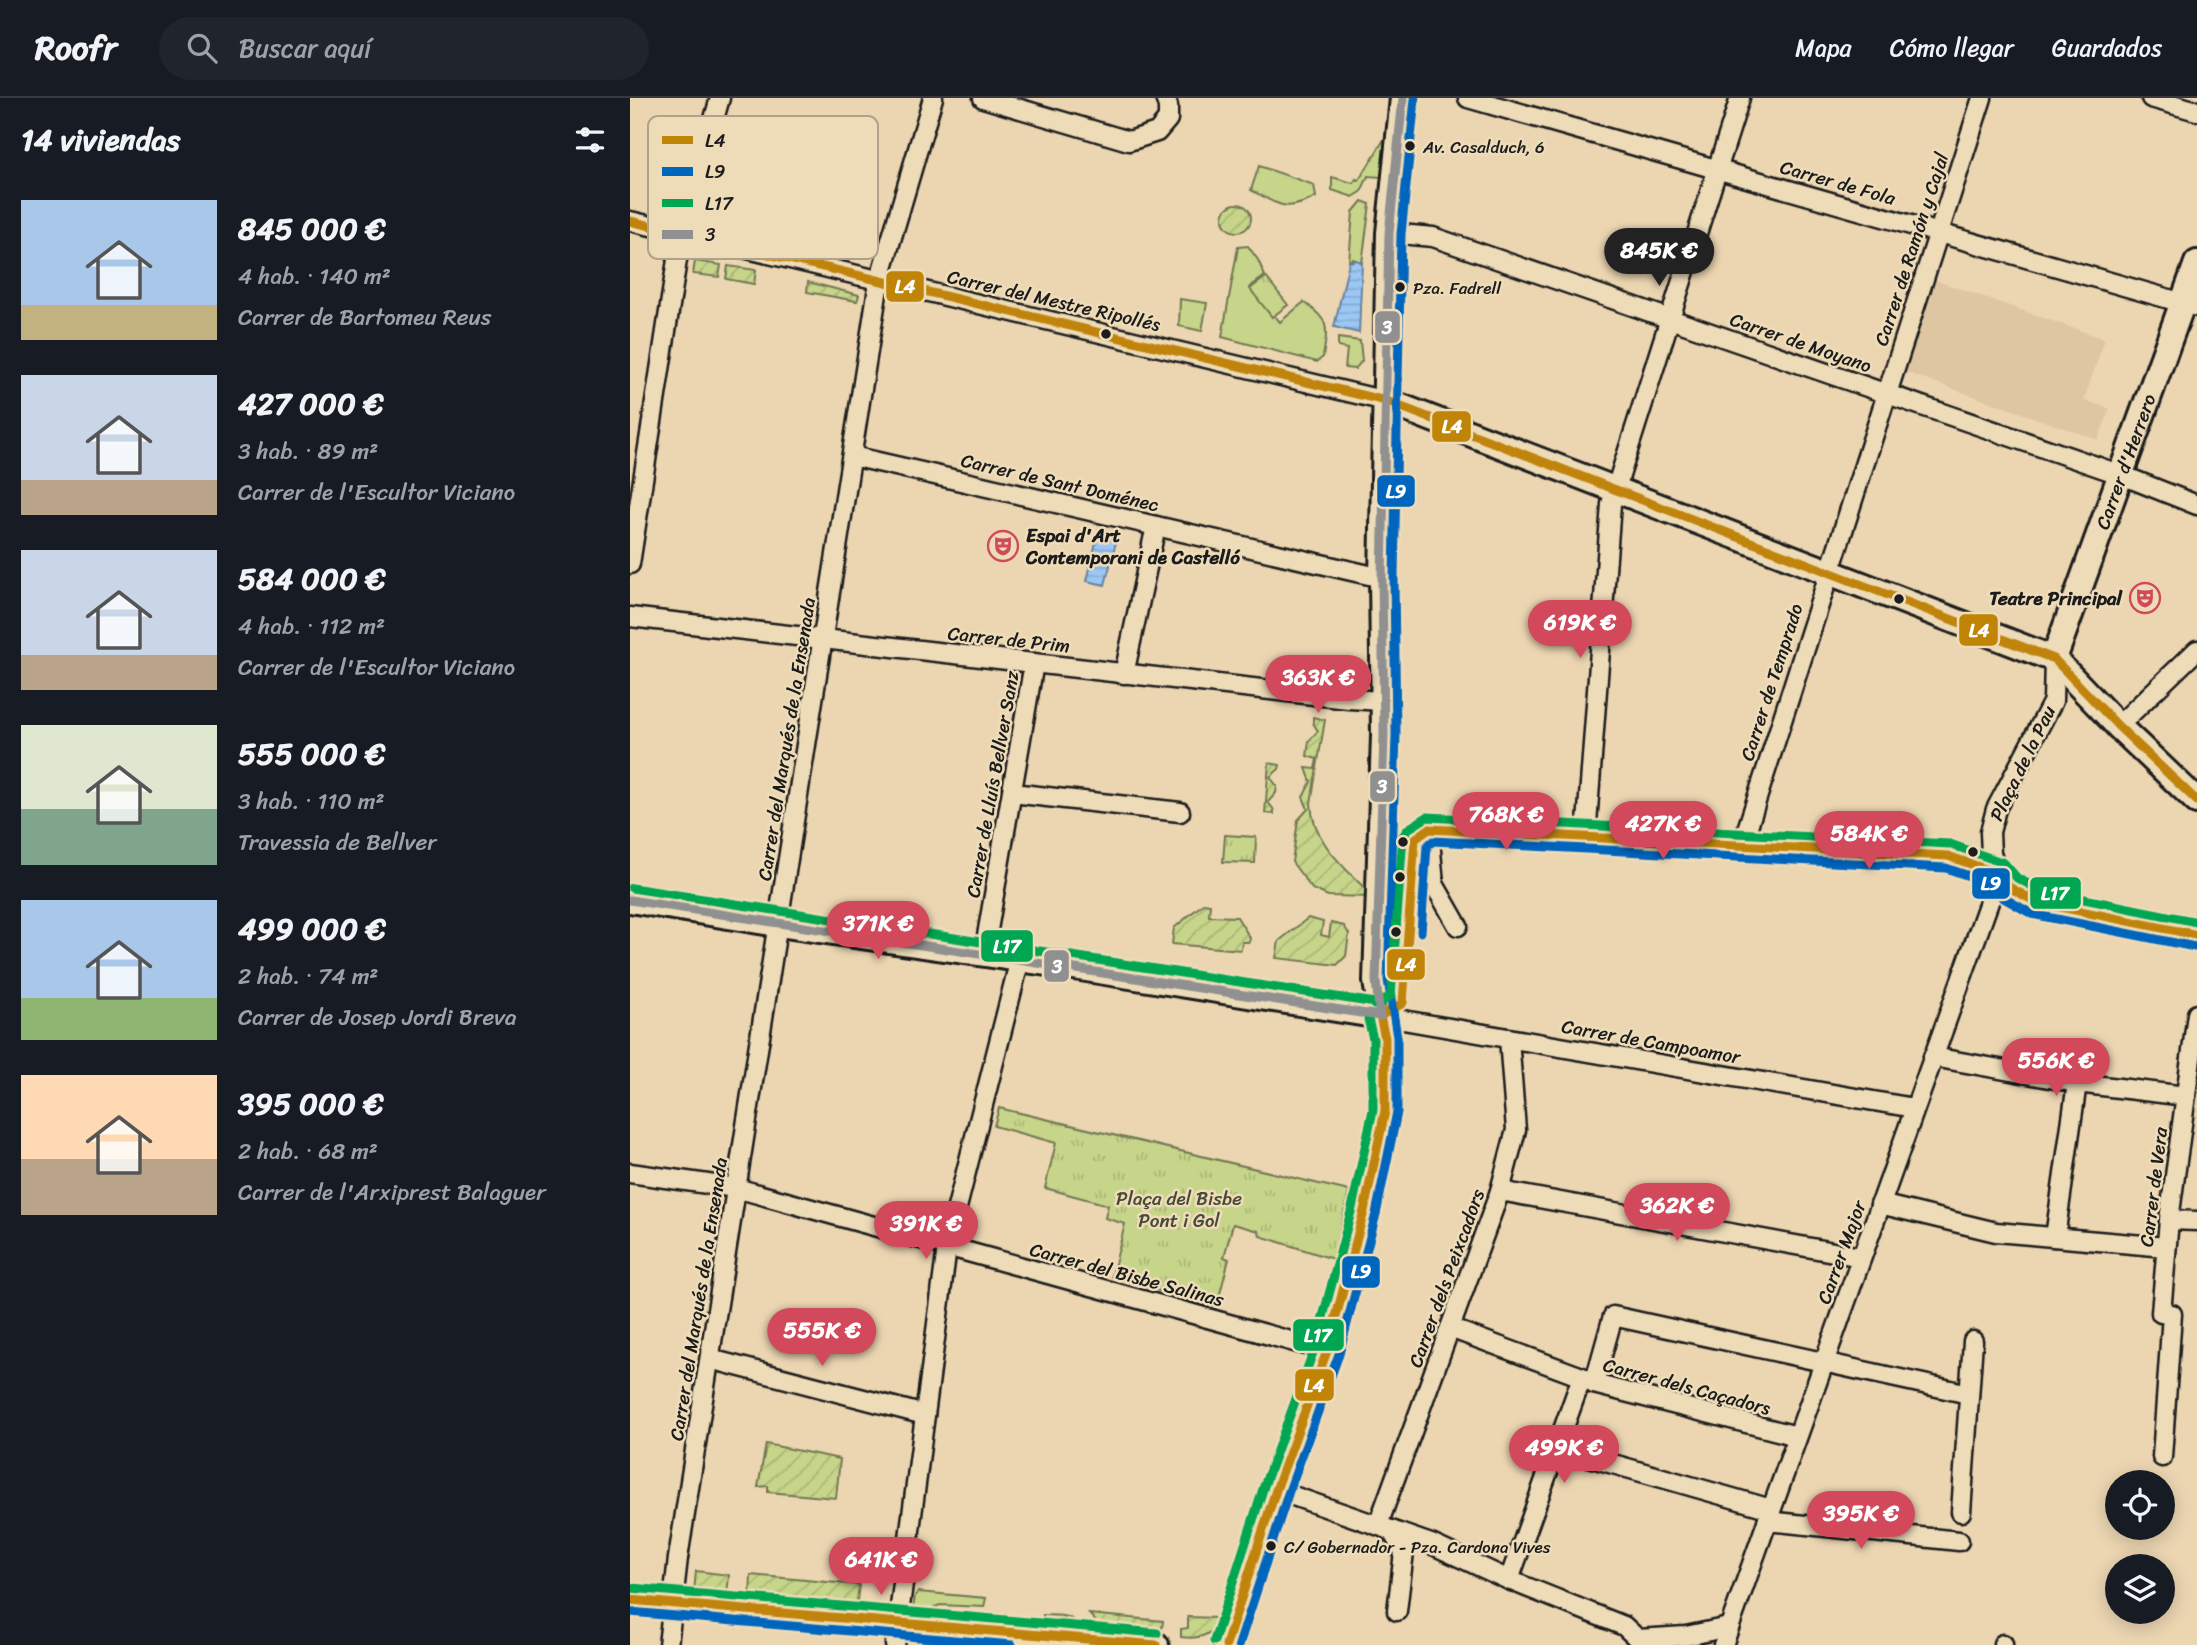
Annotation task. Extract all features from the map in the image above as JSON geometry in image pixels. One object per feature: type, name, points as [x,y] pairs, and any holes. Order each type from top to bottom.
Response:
[{"type":"street","points":[[715,116],[720,98]]},
{"type":"street","name":"Carrer del Marqués de la Ensenada","points":[[668,1645],[678,1558],[879,281],[933,98]]},
{"type":"street","points":[[983,98],[1129,141],[1157,132],[1168,118],[1168,106],[1164,98]]},
{"type":"street","points":[[1226,1645],[1276,1490],[1326,1351],[1364,1211],[1385,1111],[1385,1038],[1376,981],[1384,736],[1382,578],[1389,233],[1403,98]]},
{"type":"street","name":"Carrer de Fola","points":[[1468,98],[2190,305]]},
{"type":"street","points":[[1586,837],[1611,504],[1740,98]]},
{"type":"street","name":"Carrer de Ramón y Cajal","points":[[1828,572],[1982,98]]},
{"type":"street","points":[[2151,98],[2197,111]]},
{"type":"street","name":"Carrer del Mestre Ripollés","points":[[630,221],[648,226]]},
{"type":"street","name":"Carrer de Moyano","points":[[1389,233],[1433,237],[2119,474],[2197,505]]},
{"type":"street","points":[[630,564],[677,259]]},
{"type":"street","name":"Carrer del Mestre Ripollés","points":[[786,259],[1386,401]]},
{"type":"street","name":"Carrer d'Herrero","points":[[2054,659],[2119,474],[2190,305],[2197,263]]},
{"type":"street","points":[[1386,401],[2054,659],[2118,726],[2197,801]]},
{"type":"street","name":"Carrer de Sant Doménec","points":[[852,456],[1382,578]]},
{"type":"street","points":[[1124,674],[1156,526]]},
{"type":"street","name":"Carrer de Temprado","points":[[1742,845],[1828,572]]},
{"type":"street","name":"Carrer de Prim","points":[[630,617],[1383,701]]},
{"type":"street","points":[[2118,726],[2197,650]]},
{"type":"street","name":"Plaça de la Pau","points":[[1999,874],[1991,854],[1990,832],[1996,809],[2053,701],[2054,659]]},
{"type":"street","name":"Carrer de Lluís Bellver Sanz","points":[[984,953],[1034,663]]},
{"type":"street","points":[[1012,793],[1180,812]]},
{"type":"street","points":[[1458,926],[1434,884],[1429,829],[1948,856],[1999,874],[2009,887],[2036,902],[2197,935]]},
{"type":"street","name":"Carrer Major","points":[[1723,1645],[1999,874]]},
{"type":"street","points":[[630,900],[1380,1016]]},
{"type":"street","points":[[896,1634],[947,1247],[1020,959]]},
{"type":"street","name":"Carrer de Vera","points":[[2162,1457],[2172,1314],[2161,1313],[2166,1247],[2197,1014]]},
{"type":"street","name":"Carrer de Campoamor","points":[[1380,1016],[1914,1108]]},
{"type":"street","name":"Carrer dels Peixcadors","points":[[1385,1528],[1450,1328],[1500,1191],[1516,1130],[1509,1038]]},
{"type":"street","points":[[1933,1057],[2077,1083],[2186,1096]]},
{"type":"street","points":[[2055,1237],[2077,1083]]},
{"type":"street","name":"Carrer del Bisbe Salinas","points":[[630,1173],[736,1188],[1326,1351]]},
{"type":"street","points":[[1500,1191],[1861,1257]]},
{"type":"street","points":[[1880,1204],[1996,1232],[2166,1247]]},
{"type":"street","points":[[2169,1220],[2197,1222]]},
{"type":"street","points":[[1509,1580],[1557,1448],[1588,1381],[1613,1316],[1969,1394]]},
{"type":"street","name":"Carrer dels Caçadors","points":[[1450,1328],[1588,1381],[1797,1436]]},
{"type":"street","points":[[1961,1512],[1973,1341]]},
{"type":"street","points":[[709,1359],[925,1415]]},
{"type":"street","points":[[1557,1448],[1769,1515],[1959,1541]]},
{"type":"street","points":[[1276,1490],[1431,1544],[1509,1580],[1624,1626],[1638,1639],[1686,1636],[1729,1627]]},
{"type":"street","points":[[1385,1528],[1404,1552],[1397,1611]]},
{"type":"street","points":[[630,1600],[896,1634],[1156,1645]]},
{"type":"shaded area","points":[[1935,280],[2105,339],[2084,400],[2110,409],[2098,440],[1902,371]]},
{"type":"green space","points":[[1388,133],[1381,177],[1368,176],[1361,192],[1353,197],[1332,190],[1332,177],[1353,183],[1356,179],[1359,180]]},
{"type":"green space","points":[[1259,166],[1314,185],[1316,197],[1289,206],[1269,200],[1251,190]]},
{"type":"green space","points":[[1362,201],[1370,204],[1362,263],[1353,259],[1349,262],[1353,212]]},
{"type":"green space","points":[[1237,204],[1247,208],[1251,218],[1247,228],[1237,232],[1227,228],[1223,218],[1227,208]]},
{"type":"green space","points":[[1248,246],[1265,276],[1250,287],[1280,322],[1304,302],[1323,320],[1326,331],[1325,347],[1323,357],[1317,362],[1222,337],[1238,247]]},
{"type":"green space","points":[[695,261],[721,265],[719,277],[693,274]]},
{"type":"green space","points":[[728,266],[756,270],[754,284],[726,279]]},
{"type":"green space","points":[[1266,277],[1288,305],[1272,317],[1250,289]]},
{"type":"green space","points":[[808,282],[859,295],[857,301],[807,292]]},
{"type":"green space","points":[[1180,299],[1207,303],[1202,331],[1179,326]]},
{"type":"green space","points":[[1338,338],[1360,341],[1362,361],[1355,369],[1345,368],[1347,349],[1338,347]]},
{"type":"green space","points":[[1313,717],[1325,720],[1311,803],[1313,817],[1324,843],[1333,855],[1373,897],[1328,896],[1312,889],[1292,862],[1298,820],[1308,809],[1303,797],[1311,782],[1306,768],[1315,769],[1317,759],[1307,756],[1309,741],[1318,731]]},
{"type":"green space","points":[[1269,763],[1280,765],[1270,777],[1277,786],[1276,793],[1268,802],[1274,814],[1265,813]]},
{"type":"green space","points":[[1225,835],[1256,837],[1255,863],[1223,862]]},
{"type":"green space","points":[[1204,903],[1210,904],[1209,916],[1237,917],[1250,938],[1249,942],[1242,942],[1241,950],[1172,944],[1174,928]]},
{"type":"green space","points":[[1308,918],[1323,922],[1321,935],[1329,937],[1331,923],[1344,926],[1349,934],[1346,956],[1337,965],[1276,958],[1279,941]]},
{"type":"green space","name":"Plaça del Bisbe Pont i Gol","points":[[999,1108],[1349,1191],[1333,1259],[1260,1236],[1259,1231],[1233,1224],[1224,1257],[1229,1259],[1216,1309],[1112,1276],[1125,1224],[1105,1218],[1108,1205],[1045,1188],[1056,1143],[994,1126]]},
{"type":"green space","points":[[766,1444],[840,1459],[836,1498],[768,1492],[768,1486],[758,1487]]},
{"type":"green space","points":[[696,1571],[729,1575],[727,1595],[694,1592]]},
{"type":"green space","points":[[751,1575],[859,1585],[856,1608],[750,1599]]},
{"type":"green space","points":[[918,1592],[986,1598],[984,1607],[940,1605],[919,1614],[913,1610]]},
{"type":"green space","points":[[1089,1614],[1163,1621],[1162,1628],[1152,1628],[1151,1634],[1104,1630]]},
{"type":"green space","points":[[1043,1615],[1069,1618],[1082,1629],[1044,1625]]},
{"type":"green space","points":[[1188,1617],[1218,1618],[1218,1625],[1201,1636],[1181,1637],[1181,1629],[1188,1628]]},
{"type":"water","points":[[1357,260],[1362,263],[1359,333],[1334,327],[1349,262]]},
{"type":"water","points":[[1099,529],[1118,534],[1105,585],[1087,581]]},
{"type":"transit line","name":"3","points":[[1380,1016],[1376,981],[1384,735],[1382,578],[1389,233],[1403,98]]},
{"type":"transit line","name":"L9","points":[[1239,1645],[1288,1494],[1339,1354],[1376,1214],[1397,1112],[1397,1037],[1388,980],[1396,735],[1394,578],[1401,234],[1415,99]]},
{"type":"transit line","name":"L4","points":[[630,221],[648,225]]},
{"type":"transit line","name":"L4","points":[[790,259],[1386,401],[2054,659],[2118,726],[2197,801]]},
{"type":"transit line","name":"L17","points":[[1374,1005],[1391,996],[1403,836],[1408,829],[1427,817],[1950,844],[2004,863],[2017,878],[2040,890],[2197,922]]},
{"type":"transit line","name":"L4","points":[[1226,1645],[1276,1490],[1327,1351],[1364,1211],[1385,1111],[1385,1038],[1380,1016],[1403,1003],[1415,839],[1429,829],[1948,856],[1999,874],[2009,887],[2036,902],[2197,935]]},
{"type":"transit line","name":"L9","points":[[1421,932],[1427,846],[1433,841],[1946,868],[1992,884],[2002,897],[2032,914],[2195,947]]},
{"type":"transit line","name":"L17","points":[[632,888],[1382,1004]]},
{"type":"transit line","name":"3","points":[[630,900],[1380,1016]]},
{"type":"transit line","name":"L17","points":[[1214,1641],[1264,1486],[1315,1347],[1352,1208],[1373,1110],[1373,1039],[1368,1019]]},
{"type":"transit line","name":"L17","points":[[631,1588],[1157,1633]]},
{"type":"transit line","name":"L4","points":[[630,1600],[1156,1645]]},
{"type":"transit line","name":"L9","points":[[630,1612],[1012,1645]]},
{"type":"place","name":"Av. Casalduch, 6","points":[[1410,146]]},
{"type":"place","name":"Pza. Fadrell","points":[[1400,287]]},
{"type":"place","name":"Espai d'Art Contemporani de Castelló","points":[[1003,546]]},
{"type":"place","name":"Teatre Principal","points":[[2145,598]]},
{"type":"place","name":"C/ Gobernador - Pza. Cardona Vives","points":[[1271,1546]]}]
